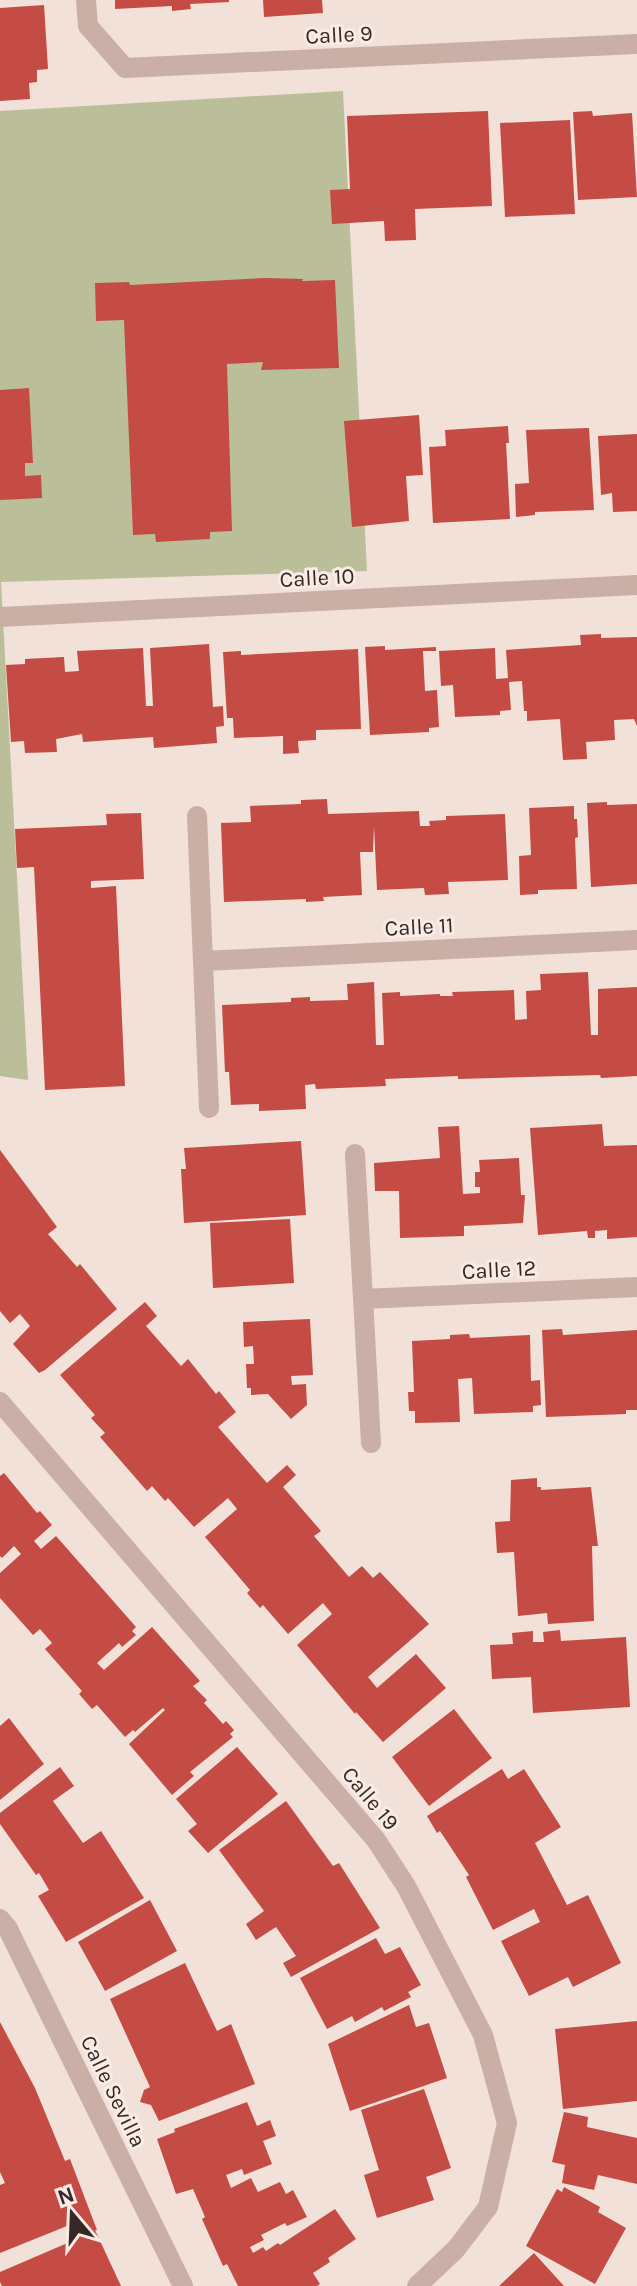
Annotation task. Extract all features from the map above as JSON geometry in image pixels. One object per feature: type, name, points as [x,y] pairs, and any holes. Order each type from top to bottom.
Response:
[{"type":"street","name":"Calle 9","points":[[86,0],[88,26],[125,68],[637,44]]},
{"type":"street","name":"Calle 10","points":[[0,617],[637,585]]},
{"type":"street","points":[[197,816],[209,1108]]},
{"type":"street","name":"Calle 11","points":[[203,961],[637,940]]},
{"type":"street","points":[[355,1154],[371,1443]]},
{"type":"street","name":"Calle 12","points":[[363,1299],[637,1287]]},
{"type":"street","name":"Calle 19","points":[[0,1402],[376,1840],[406,1886],[483,2035],[507,2123],[488,2207],[456,2249],[417,2286]]},
{"type":"street","name":"Calle Sevilla","points":[[0,1919],[7,1927],[183,2286]]},
{"type":"green space","points":[[343,91],[367,571],[1,582],[28,1080],[0,1076],[0,111]]},
{"type":"building","points":[[115,0],[229,2],[190,4],[191,9],[172,11],[172,6],[115,9]]},
{"type":"building","points":[[263,0],[322,0],[323,13],[264,17]]},
{"type":"building","points":[[44,5],[48,69],[37,70],[37,82],[29,83],[30,99],[0,101],[0,8]]},
{"type":"building","points":[[488,111],[492,206],[415,209],[416,240],[385,241],[384,221],[332,224],[330,190],[350,189],[347,116]]},
{"type":"building","points":[[592,111],[593,116],[632,113],[637,197],[578,200],[573,112]]},
{"type":"building","points":[[570,120],[575,214],[505,217],[500,123]]},
{"type":"building","points":[[265,278],[335,280],[339,368],[261,370],[263,362],[227,364],[232,531],[210,532],[210,539],[156,542],[155,534],[133,535],[124,320],[96,321],[95,283],[129,282],[130,285]]},
{"type":"building","points":[[29,388],[33,463],[25,463],[25,476],[41,475],[42,498],[0,500],[0,390]]},
{"type":"building","points":[[419,415],[423,475],[406,476],[409,521],[352,527],[344,421]]},
{"type":"building","points":[[508,426],[510,519],[433,523],[429,447],[446,446],[445,430]]},
{"type":"building","points":[[589,428],[594,510],[535,512],[535,515],[516,517],[515,484],[529,483],[526,430]]},
{"type":"building","points":[[637,434],[637,511],[613,512],[612,493],[601,495],[598,436]]},
{"type":"building","points":[[601,634],[601,638],[637,637],[637,726],[634,719],[614,720],[615,740],[586,742],[587,759],[563,760],[560,719],[527,721],[522,681],[509,682],[511,710],[500,711],[500,715],[455,717],[453,685],[441,686],[439,651],[495,648],[496,679],[508,678],[506,650],[581,645],[580,635]]},
{"type":"building","points":[[209,644],[213,707],[223,706],[224,726],[216,727],[217,743],[154,748],[153,737],[83,742],[82,734],[56,739],[57,752],[25,753],[24,741],[11,742],[6,665],[25,664],[25,659],[64,657],[65,672],[79,671],[77,651],[143,648],[146,706],[153,706],[150,648]]},
{"type":"building","points":[[385,646],[385,650],[436,647],[436,651],[423,651],[425,691],[437,690],[439,727],[429,728],[429,732],[370,735],[365,647]]},
{"type":"building","points":[[358,649],[361,729],[316,730],[316,740],[298,741],[299,753],[283,754],[283,736],[234,738],[233,718],[227,718],[223,652],[241,651],[241,655]]},
{"type":"building","points":[[327,799],[328,814],[419,811],[420,826],[430,826],[429,821],[446,820],[446,816],[505,814],[508,880],[448,882],[449,894],[425,895],[424,888],[377,890],[374,826],[373,852],[360,852],[362,895],[323,897],[324,901],[306,902],[306,899],[224,902],[221,823],[251,822],[250,806],[301,804],[301,800]]},
{"type":"building","points":[[607,802],[607,805],[637,804],[637,884],[591,887],[587,803]]},
{"type":"building","points":[[574,806],[578,837],[575,838],[577,889],[538,890],[538,894],[520,895],[519,856],[531,855],[529,808]]},
{"type":"building","points":[[141,813],[144,879],[91,881],[91,888],[116,886],[125,1086],[45,1090],[34,867],[17,868],[15,829],[107,825],[106,814]]},
{"type":"building","points":[[588,972],[591,1035],[598,1035],[598,989],[637,987],[637,1076],[458,1079],[458,1076],[385,1079],[386,1086],[316,1089],[315,1084],[305,1085],[306,1109],[259,1111],[259,1104],[231,1105],[229,1072],[225,1072],[222,1005],[291,1002],[291,998],[310,997],[310,1001],[348,1000],[347,984],[374,982],[376,1045],[384,1045],[382,993],[453,996],[452,992],[514,990],[515,1020],[527,1019],[526,991],[541,990],[540,974]]},
{"type":"building","points":[[602,1124],[604,1146],[637,1145],[637,1237],[607,1239],[607,1230],[595,1231],[595,1238],[588,1238],[587,1231],[538,1235],[530,1128]]},
{"type":"building","points":[[459,1126],[463,1194],[480,1193],[480,1187],[475,1187],[475,1172],[480,1172],[479,1160],[519,1158],[521,1195],[525,1195],[523,1223],[464,1226],[464,1236],[400,1238],[399,1191],[375,1191],[374,1163],[440,1158],[438,1127]]},
{"type":"building","points":[[301,1141],[306,1215],[184,1223],[181,1169],[186,1169],[184,1148]]},
{"type":"building","points":[[0,1150],[57,1227],[48,1234],[77,1267],[80,1264],[117,1309],[39,1373],[13,1344],[30,1326],[20,1314],[10,1323],[0,1311]]},
{"type":"building","points":[[290,1219],[294,1283],[213,1288],[210,1223]]},
{"type":"building","points":[[145,1302],[157,1316],[146,1326],[181,1366],[188,1359],[216,1394],[219,1391],[236,1412],[218,1427],[267,1483],[287,1465],[296,1475],[283,1487],[321,1531],[314,1536],[349,1577],[362,1566],[373,1578],[380,1572],[429,1624],[368,1677],[377,1688],[416,1654],[446,1688],[383,1742],[297,1645],[332,1614],[323,1603],[288,1634],[263,1605],[260,1608],[247,1593],[250,1590],[205,1537],[237,1509],[228,1498],[194,1527],[168,1498],[165,1501],[152,1486],[147,1491],[100,1437],[105,1433],[91,1418],[95,1415],[60,1375]]},
{"type":"building","points":[[310,1319],[313,1375],[291,1376],[292,1385],[306,1384],[307,1405],[291,1419],[268,1394],[251,1395],[251,1388],[247,1388],[246,1364],[254,1364],[253,1346],[244,1347],[243,1322]]},
{"type":"building","points":[[562,1329],[563,1335],[637,1330],[637,1410],[626,1410],[626,1414],[546,1417],[542,1330]]},
{"type":"building","points":[[469,1334],[470,1338],[530,1335],[531,1381],[540,1380],[541,1405],[533,1406],[533,1412],[474,1414],[472,1378],[458,1379],[460,1422],[415,1423],[415,1411],[409,1411],[408,1392],[414,1392],[412,1341],[450,1339],[450,1335]]},
{"type":"building","points":[[4,1473],[37,1513],[40,1511],[52,1525],[34,1541],[41,1549],[56,1536],[136,1627],[132,1631],[136,1635],[122,1647],[119,1643],[97,1663],[104,1670],[152,1627],[200,1681],[193,1686],[207,1700],[204,1703],[223,1724],[226,1721],[234,1730],[230,1734],[233,1737],[190,1772],[194,1776],[172,1795],[129,1744],[165,1710],[163,1708],[125,1737],[97,1705],[92,1709],[79,1694],[82,1691],[45,1649],[52,1643],[40,1629],[33,1635],[0,1598],[0,1573],[21,1554],[14,1546],[2,1558],[0,1556],[0,1476]]},
{"type":"building","points":[[537,1478],[537,1487],[541,1490],[591,1487],[598,1546],[592,1546],[594,1621],[548,1624],[547,1613],[518,1616],[514,1552],[497,1553],[495,1522],[510,1521],[511,1480]]},
{"type":"building","points":[[560,1630],[561,1641],[626,1637],[630,1707],[533,1713],[531,1677],[492,1679],[490,1645],[513,1644],[512,1633],[533,1631],[533,1642],[544,1642],[543,1632]]},
{"type":"building","points":[[454,1709],[492,1758],[429,1806],[392,1757]]},
{"type":"building","points":[[9,1718],[44,1764],[0,1800],[0,1726]]},
{"type":"building","points":[[237,1747],[278,1794],[208,1853],[188,1831],[197,1824],[176,1799]]},
{"type":"building","points":[[60,1767],[74,1786],[53,1801],[83,1843],[101,1831],[144,1898],[66,1942],[38,1896],[49,1890],[0,1824],[0,1813]]},
{"type":"building","points":[[502,1769],[508,1779],[524,1769],[561,1827],[535,1843],[567,1905],[588,1895],[621,1963],[573,1987],[568,1977],[529,1996],[501,1941],[540,1922],[534,1909],[493,1930],[466,1877],[469,1875],[427,1816]]},
{"type":"building","points":[[286,1801],[333,1866],[339,1863],[380,1928],[291,1977],[283,1963],[296,1956],[276,1927],[256,1940],[246,1924],[264,1911],[219,1850]]},
{"type":"building","points":[[150,1900],[177,1951],[105,1991],[78,1942]]},
{"type":"building","points":[[376,1938],[385,1954],[400,1947],[421,1985],[408,1992],[411,1997],[384,2011],[382,2007],[355,2022],[352,2016],[327,2029],[300,1978]]},
{"type":"building","points":[[185,1963],[217,2031],[231,2024],[255,2084],[159,2121],[151,2105],[140,2102],[144,2090],[150,2087],[110,1999]]},
{"type":"building","points":[[409,2005],[416,2027],[429,2023],[447,2078],[350,2111],[328,2044]]},
{"type":"building","points":[[637,2021],[637,2101],[563,2109],[555,2029]]},
{"type":"building","points":[[0,2022],[35,2088],[65,2161],[70,2159],[95,2230],[121,2286],[2,2286],[0,2282],[0,2272],[79,2238],[72,2224],[0,2253],[0,2185],[5,2183],[0,2172]]},
{"type":"building","points":[[424,2089],[451,2168],[426,2177],[434,2200],[377,2218],[364,2175],[379,2170],[361,2110]]},
{"type":"building","points":[[247,2102],[257,2126],[270,2120],[276,2136],[263,2141],[272,2164],[244,2175],[242,2169],[226,2175],[231,2188],[251,2178],[258,2192],[280,2182],[286,2194],[293,2190],[307,2217],[287,2226],[285,2223],[261,2235],[264,2240],[250,2247],[253,2253],[263,2247],[266,2251],[278,2243],[280,2245],[335,2209],[356,2239],[328,2258],[330,2262],[313,2273],[320,2284],[317,2286],[238,2286],[227,2264],[223,2266],[202,2219],[205,2217],[193,2189],[176,2194],[157,2139],[175,2132],[174,2129]]},
{"type":"building","points":[[564,2112],[588,2117],[587,2127],[637,2138],[637,2184],[598,2175],[594,2190],[562,2183],[565,2165],[552,2162]]},
{"type":"building","points":[[564,2187],[600,2207],[598,2212],[626,2228],[595,2284],[526,2246],[557,2189],[562,2192]]},
{"type":"building","points":[[534,2253],[564,2286],[499,2286]]}]
